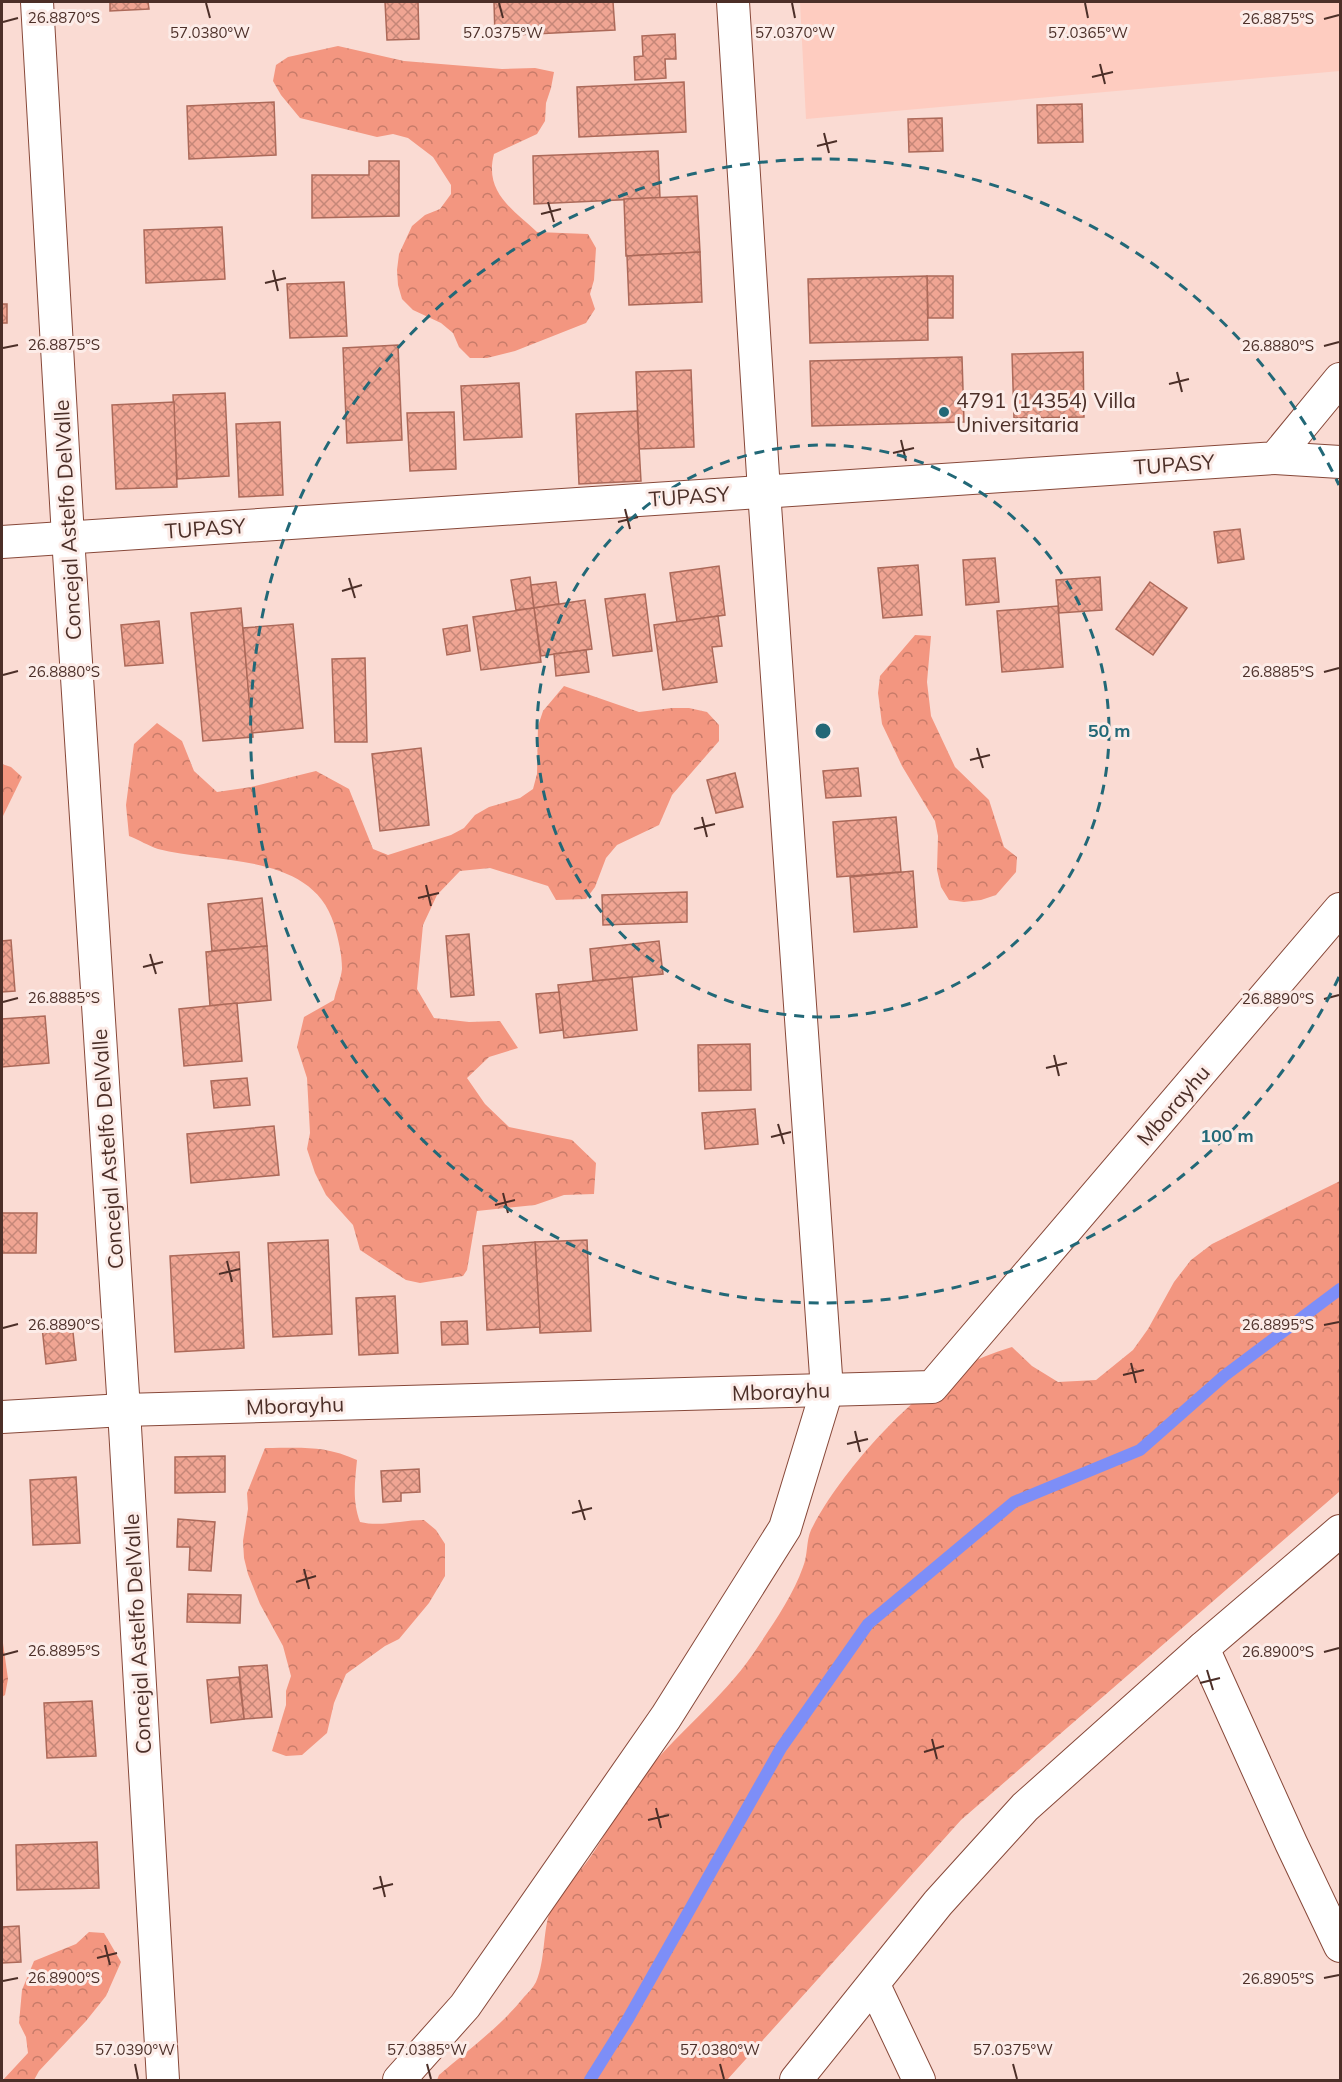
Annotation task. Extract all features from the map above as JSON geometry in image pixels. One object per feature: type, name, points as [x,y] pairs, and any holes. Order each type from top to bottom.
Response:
[{"type":"street","name":"Concejal Astelfo DelValle","points":[[37,2],[163,2080]]},
{"type":"street","points":[[399,2080],[472,1996],[666,1717],[785,1528],[827,1390],[764,491],[733,2]]},
{"type":"street","points":[[1275,458],[1341,379]]},
{"type":"street","name":"TUPASY","points":[[2,542],[1275,458]]},
{"type":"street","points":[[1275,458],[1341,462]]},
{"type":"street","name":"Mborayhu","points":[[2,1417],[124,1410],[932,1386],[1341,909]]},
{"type":"street","points":[[795,2080],[938,1903],[1025,1807],[1203,1648],[1341,1531]]},
{"type":"street","points":[[1203,1648],[1291,1843],[1341,1946]]},
{"type":"street","points":[[874,1985],[919,2080]]},
{"type":"shaded area","points":[[800,2],[1340,2],[1340,71],[806,119]]},
{"type":"green space","points":[[338,46],[404,61],[502,69],[535,68],[554,72],[546,103],[545,121],[537,134],[494,154],[493,179],[502,199],[537,232],[588,234],[596,248],[594,280],[590,294],[595,309],[586,323],[515,351],[487,358],[470,358],[459,347],[453,333],[441,323],[413,310],[402,299],[397,270],[399,254],[412,226],[425,215],[440,209],[451,194],[451,185],[433,157],[408,138],[393,134],[377,137],[300,118],[281,95],[273,81],[276,65],[288,57]]},
{"type":"green space","points":[[915,635],[931,636],[927,682],[931,716],[955,767],[989,800],[1004,847],[1017,857],[1016,872],[996,895],[981,900],[964,902],[949,900],[941,887],[937,870],[938,836],[935,821],[902,766],[882,724],[878,693],[880,676]]},
{"type":"green space","points":[[564,686],[639,712],[689,708],[707,712],[719,725],[719,741],[672,795],[659,825],[617,845],[606,858],[595,887],[586,899],[556,900],[548,886],[490,868],[460,871],[437,895],[423,925],[417,989],[434,1018],[469,1022],[500,1021],[518,1048],[489,1057],[467,1078],[485,1104],[509,1127],[572,1140],[596,1163],[594,1194],[564,1195],[535,1205],[477,1211],[467,1270],[463,1276],[420,1283],[406,1280],[360,1250],[353,1225],[326,1195],[307,1149],[310,1133],[307,1078],[297,1047],[304,1017],[334,1000],[341,977],[341,952],[334,924],[322,901],[305,884],[284,873],[233,860],[158,849],[129,836],[126,805],[134,744],[157,723],[182,741],[194,771],[217,792],[251,787],[316,771],[349,789],[373,849],[388,855],[451,835],[464,828],[475,815],[489,807],[520,798],[533,789],[537,774],[538,726],[543,711]]},
{"type":"green space","points":[[2,764],[11,767],[22,777],[2,818]]},
{"type":"green space","points":[[1340,1181],[1340,1491],[961,1820],[727,2080],[437,2080],[439,2075],[505,2018],[536,1982],[548,1917],[558,1895],[585,1865],[638,1782],[666,1749],[726,1688],[753,1654],[793,1590],[805,1562],[809,1534],[823,1509],[856,1463],[896,1419],[917,1399],[959,1369],[985,1356],[1012,1347],[1032,1366],[1058,1382],[1096,1380],[1133,1350],[1148,1329],[1174,1282],[1191,1260],[1212,1244]]},
{"type":"green space","points":[[265,1448],[323,1450],[357,1460],[355,1499],[360,1522],[384,1524],[424,1520],[436,1530],[445,1544],[445,1576],[429,1603],[399,1639],[385,1646],[346,1674],[334,1703],[327,1733],[302,1755],[286,1756],[272,1751],[286,1705],[286,1691],[291,1676],[283,1646],[260,1604],[244,1558],[247,1493]]},
{"type":"green space","points":[[2,1636],[8,1679],[5,1695],[2,1697]]},
{"type":"green space","points":[[89,1932],[104,1933],[121,1962],[106,1996],[39,2071],[34,2080],[3,2080],[28,2053],[26,2037],[19,2023],[22,1990],[34,1961],[76,1944]]},
{"type":"building","points":[[110,2],[148,2],[149,9],[110,11]]},
{"type":"building","points":[[385,2],[418,2],[419,39],[387,40]]},
{"type":"building","points":[[494,2],[613,2],[615,30],[495,36]]},
{"type":"building","points":[[675,34],[676,59],[665,59],[666,78],[635,80],[634,57],[643,56],[642,36]]},
{"type":"building","points":[[684,82],[686,132],[579,137],[577,87]]},
{"type":"building","points":[[274,102],[276,155],[189,159],[187,106]]},
{"type":"building","points":[[1082,104],[1083,142],[1038,143],[1037,105]]},
{"type":"building","points":[[942,118],[943,151],[909,152],[908,119]]},
{"type":"building","points":[[658,151],[660,198],[534,204],[533,156]]},
{"type":"building","points":[[369,161],[399,161],[399,216],[312,218],[312,175],[369,175]]},
{"type":"building","points":[[697,196],[700,252],[626,256],[624,199]]},
{"type":"building","points":[[222,227],[225,279],[146,283],[144,230]]},
{"type":"building","points":[[700,252],[702,302],[629,305],[627,256]]},
{"type":"building","points":[[927,276],[953,276],[953,318],[928,318]]},
{"type":"building","points":[[927,276],[928,340],[810,343],[808,279]]},
{"type":"building","points":[[344,282],[347,336],[290,338],[287,284]]},
{"type":"building","points":[[2,304],[7,304],[7,323],[2,323]]},
{"type":"building","points":[[398,345],[402,440],[347,443],[343,348]]},
{"type":"building","points":[[1083,352],[1084,417],[1014,418],[1012,354]]},
{"type":"building","points":[[962,357],[964,422],[812,426],[810,361]]},
{"type":"building","points":[[691,370],[694,447],[639,449],[636,372]]},
{"type":"building","points":[[519,383],[522,437],[464,440],[461,386]]},
{"type":"building","points":[[225,393],[229,476],[177,479],[173,395]]},
{"type":"building","points":[[174,402],[177,487],[116,489],[112,405]]},
{"type":"building","points":[[637,411],[641,481],[579,484],[576,414]]},
{"type":"building","points":[[454,412],[456,469],[410,471],[407,413]]},
{"type":"building","points":[[280,422],[283,495],[239,497],[236,424]]},
{"type":"building","points":[[1240,529],[1244,559],[1218,563],[1214,532]]},
{"type":"building","points":[[995,558],[999,602],[966,605],[963,560]]},
{"type":"building","points":[[918,565],[922,615],[883,618],[878,568]]},
{"type":"building","points":[[719,566],[725,615],[677,622],[670,573]]},
{"type":"building","points":[[530,577],[534,608],[516,610],[511,580]]},
{"type":"building","points":[[1100,577],[1102,610],[1059,613],[1056,580]]},
{"type":"building","points":[[556,582],[559,604],[534,608],[531,585]]},
{"type":"building","points":[[1150,582],[1187,608],[1153,655],[1116,629]]},
{"type":"building","points":[[645,594],[652,651],[613,656],[605,599]]},
{"type":"building","points":[[585,600],[592,649],[541,656],[534,608]]},
{"type":"building","points":[[1058,606],[1063,667],[1002,672],[997,611]]},
{"type":"building","points":[[241,608],[253,737],[203,741],[191,613]]},
{"type":"building","points":[[534,608],[541,662],[481,670],[473,617]]},
{"type":"building","points":[[718,616],[722,646],[712,647],[717,682],[663,690],[654,625]]},
{"type":"building","points":[[159,621],[163,663],[125,666],[121,625]]},
{"type":"building","points":[[293,624],[303,728],[252,733],[243,628]]},
{"type":"building","points":[[467,625],[470,651],[447,655],[443,629]]},
{"type":"building","points":[[586,650],[589,672],[556,676],[554,654]]},
{"type":"building","points":[[365,658],[367,742],[335,742],[332,659]]},
{"type":"building","points":[[421,748],[429,825],[380,831],[372,754]]},
{"type":"building","points":[[858,768],[861,796],[826,798],[823,771]]},
{"type":"building","points":[[735,773],[743,807],[716,813],[707,780]]},
{"type":"building","points":[[896,817],[901,872],[837,877],[833,822]]},
{"type":"building","points":[[913,871],[917,927],[854,932],[850,877]]},
{"type":"building","points":[[687,892],[687,922],[603,925],[602,895]]},
{"type":"building","points":[[262,898],[267,946],[212,951],[208,904]]},
{"type":"building","points":[[469,934],[474,995],[451,997],[446,936]]},
{"type":"building","points":[[11,940],[15,991],[2,992],[2,941]]},
{"type":"building","points":[[659,941],[663,974],[593,981],[590,949]]},
{"type":"building","points":[[267,946],[271,1000],[210,1006],[206,952]]},
{"type":"building","points":[[632,977],[637,1030],[564,1038],[558,985]]},
{"type":"building","points":[[559,992],[563,1030],[540,1033],[536,994]]},
{"type":"building","points":[[237,1003],[242,1061],[184,1066],[179,1009]]},
{"type":"building","points":[[45,1016],[49,1063],[2,1067],[2,1019]]},
{"type":"building","points":[[750,1044],[751,1090],[699,1091],[698,1045]]},
{"type":"building","points":[[247,1078],[250,1105],[214,1108],[211,1081]]},
{"type":"building","points":[[755,1109],[758,1144],[705,1149],[702,1113]]},
{"type":"building","points":[[274,1126],[279,1175],[191,1183],[187,1134]]},
{"type":"building","points":[[2,1213],[37,1213],[36,1253],[2,1253]]},
{"type":"building","points":[[328,1240],[332,1334],[273,1337],[268,1243]]},
{"type":"building","points":[[587,1240],[591,1331],[540,1333],[535,1242]]},
{"type":"building","points":[[535,1242],[540,1327],[487,1330],[483,1246]]},
{"type":"building","points":[[239,1252],[244,1348],[175,1352],[170,1256]]},
{"type":"building","points":[[395,1296],[398,1353],[359,1355],[356,1298]]},
{"type":"building","points":[[467,1321],[468,1344],[442,1345],[441,1322]]},
{"type":"building","points":[[72,1323],[76,1360],[46,1364],[42,1327]]},
{"type":"building","points":[[225,1456],[225,1492],[175,1493],[175,1457]]},
{"type":"building","points":[[419,1469],[420,1492],[401,1493],[401,1501],[383,1502],[381,1471]]},
{"type":"building","points":[[76,1477],[80,1543],[33,1545],[30,1480]]},
{"type":"building","points":[[178,1519],[215,1522],[211,1571],[189,1570],[190,1547],[177,1547]]},
{"type":"building","points":[[188,1594],[241,1595],[240,1623],[187,1622]]},
{"type":"building","points":[[267,1665],[272,1717],[244,1719],[239,1667]]},
{"type":"building","points":[[239,1677],[244,1719],[211,1723],[207,1680]]},
{"type":"building","points":[[92,1701],[96,1756],[47,1758],[44,1703]]},
{"type":"building","points":[[97,1842],[99,1888],[17,1890],[16,1845]]},
{"type":"building","points":[[19,1926],[21,1962],[2,1963],[2,1927]]},
{"type":"waterway","points":[[590,2080],[628,2019],[781,1748],[868,1624],[1014,1502],[1140,1450],[1224,1376],[1340,1289]]},
{"type":"place","name":"4791 (14354) Villa Universitaria","points":[[944,412]]}]
